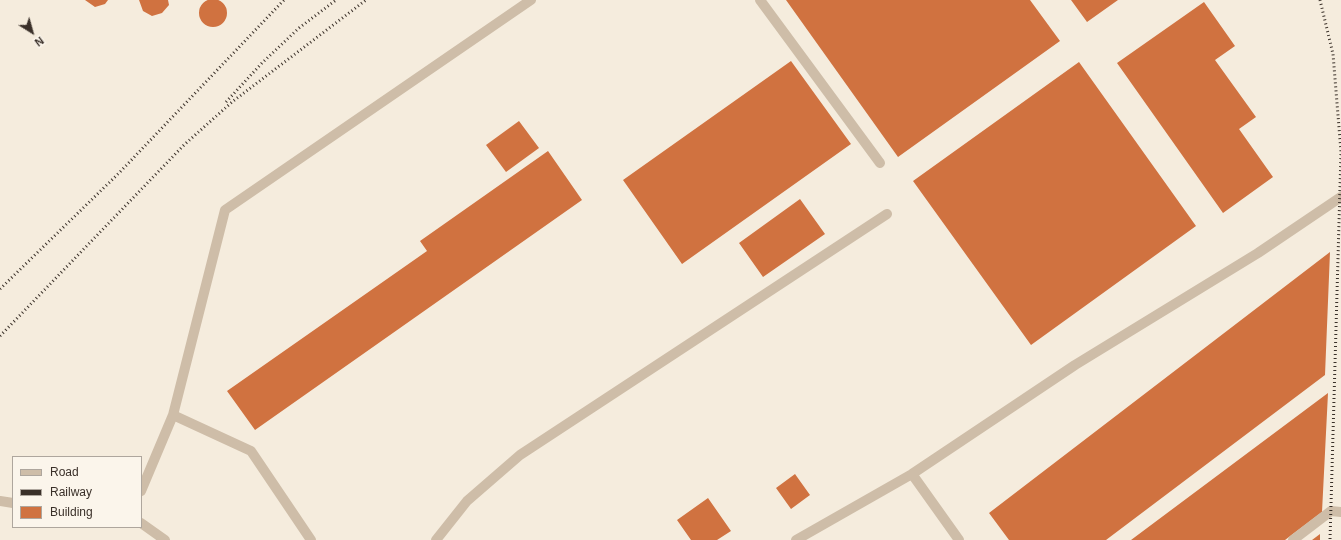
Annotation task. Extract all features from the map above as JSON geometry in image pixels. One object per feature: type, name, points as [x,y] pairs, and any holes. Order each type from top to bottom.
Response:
[{"type":"street","points":[[142,489],[173,415],[225,210],[531,0]]},
{"type":"street","points":[[760,0],[880,164]]},
{"type":"street","points":[[796,540],[912,474],[1075,365],[1258,253],[1341,197]]},
{"type":"street","points":[[436,540],[467,501],[520,455],[887,214]]},
{"type":"street","points":[[173,415],[251,451],[311,540]]},
{"type":"street","points":[[912,474],[959,540]]},
{"type":"street","points":[[0,501],[12,503]]},
{"type":"street","points":[[1293,540],[1331,511],[1341,512]]},
{"type":"street","points":[[142,524],[165,540]]},
{"type":"building","points":[[213,-1],[219,0],[223,3],[226,7],[226,19],[223,23],[219,26],[213,27],[207,26],[203,23],[200,19],[199,13],[200,7],[203,3],[207,0]]},
{"type":"building","points":[[85,0],[108,0],[105,4],[95,7]]},
{"type":"building","points":[[139,0],[168,0],[169,5],[162,13],[152,16],[143,11]]},
{"type":"building","points":[[786,0],[1030,0],[1060,41],[898,157]]},
{"type":"building","points":[[1071,0],[1118,0],[1087,22]]},
{"type":"building","points":[[1204,2],[1235,46],[1215,60],[1256,117],[1239,129],[1273,177],[1223,213],[1117,63]]},
{"type":"building","points":[[791,61],[851,144],[682,264],[623,180]]},
{"type":"building","points":[[1079,62],[1196,226],[1031,345],[913,181]]},
{"type":"building","points":[[519,121],[539,148],[506,172],[486,145]]},
{"type":"building","points":[[548,151],[582,200],[255,430],[227,391],[427,251],[420,241]]},
{"type":"building","points":[[800,199],[825,234],[763,277],[739,243]]},
{"type":"building","points":[[1330,252],[1325,375],[1106,540],[1009,540],[989,513]]},
{"type":"building","points":[[1328,393],[1322,512],[1285,540],[1131,540]]},
{"type":"building","points":[[795,474],[810,495],[791,509],[776,488]]},
{"type":"building","points":[[708,498],[731,531],[717,540],[691,540],[677,520]]},
{"type":"building","points":[[1320,534],[1320,540],[1312,540]]},
{"type":"railway","points":[[0,289],[119,173],[284,0]]},
{"type":"railway","points":[[226,102],[262,63],[299,28],[336,0]]},
{"type":"railway","points":[[0,336],[184,145],[232,102],[366,0]]},
{"type":"railway","points":[[1320,0],[1333,54],[1341,152],[1330,540]]}]
